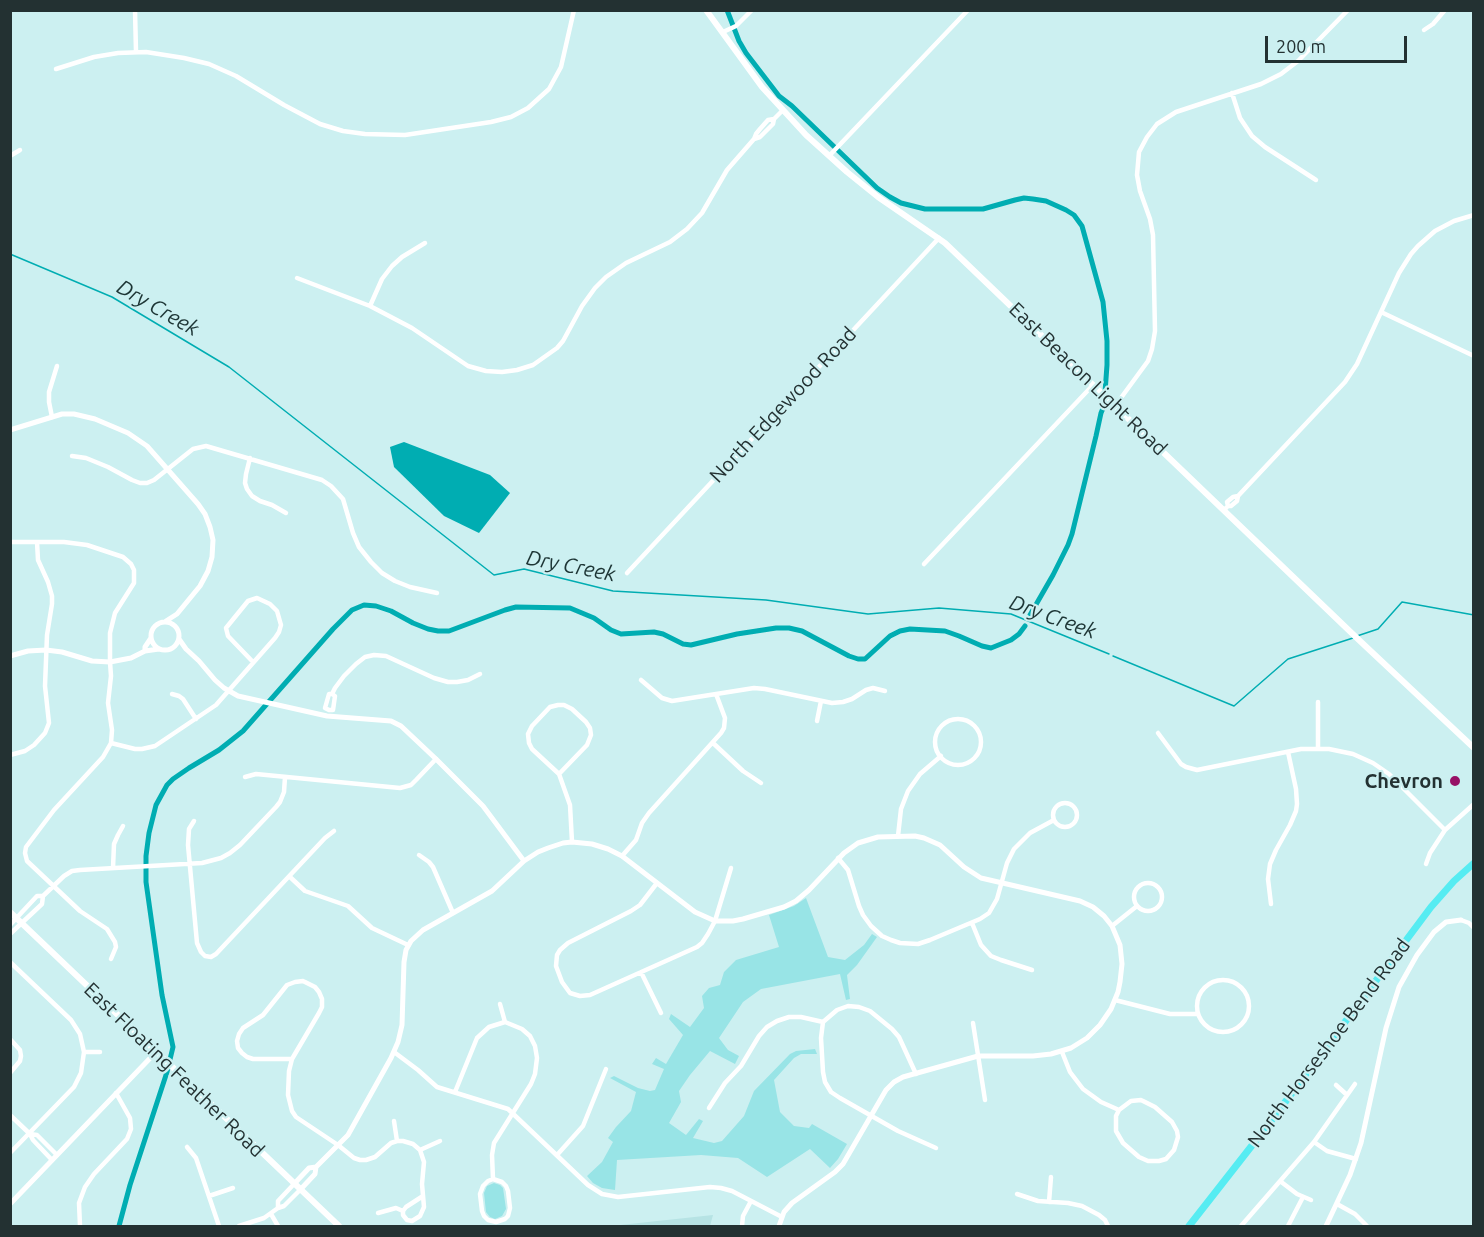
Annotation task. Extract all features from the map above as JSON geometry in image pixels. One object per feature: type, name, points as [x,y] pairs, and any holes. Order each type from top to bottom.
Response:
[{"type":"highway","name":"North Horseshoe Bend Road","points":[[1189,1227],[1261,1135],[1431,907],[1454,880],[1473,863]]},
{"type":"main road","name":"East Beacon Light Road","points":[[706,10],[745,65],[783,111],[828,156],[878,197],[939,238],[975,270],[1115,406],[1226,508],[1338,620],[1473,748]]},
{"type":"main road","name":"East Floating Feather Road","points":[[10,912],[339,1227]]},
{"type":"street","points":[[135,10],[136,52]]},
{"type":"street","points":[[56,69],[94,57],[118,53],[158,53],[209,64],[236,76],[300,115],[343,131],[405,135],[491,122],[511,117],[528,108],[549,89],[561,67],[574,10]]},
{"type":"street","points":[[723,32],[734,27],[752,10]]},
{"type":"street","points":[[828,156],[968,10]]},
{"type":"street","points":[[1115,406],[1148,361],[1155,331],[1153,235],[1137,175],[1138,158],[1142,147],[1154,128],[1166,117],[1271,80],[1290,68],[1348,10]]},
{"type":"street","points":[[1424,30],[1433,24],[1445,10]]},
{"type":"street","points":[[1232,93],[1242,123],[1256,141],[1316,180]]},
{"type":"street","points":[[297,278],[370,306],[412,328],[468,366],[502,372],[533,365],[563,341],[582,306],[606,277],[626,263],[670,242],[687,230],[702,213],[727,170],[754,140],[759,129],[783,111]]},
{"type":"street","points":[[10,156],[20,150]]},
{"type":"street","points":[[1226,508],[1237,501],[1238,496],[1345,382],[1357,364],[1411,254],[1435,231],[1473,215]]},
{"type":"street","name":"North Edgewood Road","points":[[627,573],[939,238]]},
{"type":"street","points":[[370,306],[382,279],[392,266],[425,243]]},
{"type":"street","points":[[1381,312],[1473,356]]},
{"type":"street","points":[[52,417],[49,392],[57,366]]},
{"type":"street","points":[[924,564],[1093,385]]},
{"type":"street","points":[[10,430],[68,414],[86,416],[128,433],[147,446],[205,514],[213,540],[208,571],[200,586],[177,614],[154,626],[151,634],[152,643],[159,649]]},
{"type":"street","points":[[72,456],[86,458],[140,483],[147,483],[193,449],[201,446],[217,448],[322,480],[343,499],[353,533],[359,547],[370,562],[395,581],[438,594]]},
{"type":"street","points":[[250,458],[245,483],[247,489],[260,501],[286,513]]},
{"type":"street","points":[[10,542],[72,543],[95,547],[123,557],[134,570],[134,583],[119,606],[113,621],[110,639],[111,676],[108,703],[112,730],[111,743],[103,757],[54,810],[26,847],[25,853],[27,861],[80,911],[101,924],[112,935],[116,947],[111,959]]},
{"type":"street","points":[[10,755],[30,749],[48,728],[45,686],[46,650],[52,596],[38,560],[37,542]]},
{"type":"street","points":[[111,743],[135,749],[148,748],[161,743],[216,705],[229,691],[254,662],[279,632],[281,625],[277,611],[270,604],[256,598],[252,599],[226,628],[228,636],[254,662]]},
{"type":"street","points":[[177,614],[180,639],[186,649],[215,680],[238,696],[271,704],[391,721],[400,726],[483,806],[524,861]]},
{"type":"street","points":[[166,621],[171,622],[178,629]]},
{"type":"street","points":[[145,651],[151,638]]},
{"type":"street","points":[[172,649],[180,639]]},
{"type":"street","points":[[10,656],[28,651],[46,650],[92,661],[110,662],[131,658],[145,651],[186,649]]},
{"type":"street","points":[[328,713],[325,708],[329,694],[332,694],[344,676],[365,657],[386,656],[448,682],[468,680],[480,674]]},
{"type":"street","points":[[641,680],[662,698],[672,701],[760,688],[832,703],[852,699],[873,687],[885,691]]},
{"type":"street","points":[[172,694],[183,699],[196,719]]},
{"type":"street","points":[[622,856],[636,840],[642,823],[649,813],[721,733],[725,723],[724,712],[716,694]]},
{"type":"street","points":[[817,721],[821,701]]},
{"type":"street","points":[[1318,702],[1318,748]]},
{"type":"street","points":[[559,774],[587,745],[591,735],[586,722],[564,705],[550,707],[532,726],[528,735],[532,748],[559,774],[570,805],[572,842]]},
{"type":"street","points":[[963,719],[978,731],[981,747],[970,761],[963,765],[954,765],[941,756],[936,751],[935,736],[947,722],[963,719]]},
{"type":"street","points":[[1158,733],[1181,764],[1192,770],[1204,770],[1318,748],[1353,754],[1389,774],[1445,830]]},
{"type":"street","points":[[713,743],[743,771],[761,783]]},
{"type":"street","points":[[1271,904],[1268,879],[1270,864],[1294,818],[1297,804],[1288,752]]},
{"type":"street","points":[[898,836],[901,809],[908,791],[920,774],[941,756]]},
{"type":"street","points":[[245,777],[256,774],[400,788],[411,785],[436,759]]},
{"type":"street","points":[[10,925],[19,921],[42,903],[44,896],[72,871],[212,862],[230,854],[280,802],[284,792],[285,777]]},
{"type":"street","points":[[1064,803],[1074,808],[1076,816],[1070,825],[1063,826],[1054,820],[1053,812],[1057,806],[1064,803]]},
{"type":"street","points":[[1426,864],[1445,830],[1473,804]]},
{"type":"street","points":[[838,858],[849,870],[859,906],[867,921],[877,932],[900,943],[918,944],[972,923],[993,909],[1009,858],[1018,844],[1030,833],[1054,820]]},
{"type":"street","points":[[194,822],[189,829],[188,839],[197,943],[201,952],[211,957],[334,831]]},
{"type":"street","points":[[113,868],[114,844],[123,826]]},
{"type":"street","points":[[278,1208],[278,1201],[309,1168],[316,1167],[351,1130],[394,1052],[402,1025],[404,962],[408,945],[419,933],[492,891],[524,861],[548,848],[572,842],[597,845],[622,856],[695,912],[715,921],[743,919],[789,905],[809,890],[850,847],[864,840],[878,837],[915,836],[932,841],[946,849],[972,873],[989,881],[1080,901],[1099,912],[1112,927],[1120,945],[1122,957],[1120,982],[1115,1000],[1106,1017],[1087,1038],[1062,1052],[1040,1056],[978,1056],[898,1080],[890,1086],[843,1164],[792,1203],[782,1216],[779,1227]]},
{"type":"street","points":[[419,855],[433,867],[453,913]]},
{"type":"street","points":[[657,883],[640,905],[631,912],[568,942],[560,950],[556,966],[562,982],[570,993],[580,996],[590,994],[697,946],[705,939],[715,921],[731,868]]},
{"type":"street","points":[[290,877],[305,891],[348,906],[372,928],[408,945]]},
{"type":"street","points":[[1145,883],[1158,887],[1162,894],[1162,901],[1157,908],[1151,911],[1137,906],[1134,895],[1140,886],[1145,883]]},
{"type":"street","points":[[1112,927],[1137,906]]},
{"type":"street","name":"North Horseshoe Bend Road","points":[[1326,1227],[1356,1159],[1386,1028],[1399,987],[1417,955],[1440,925],[1452,920],[1461,920]]},
{"type":"street","points":[[1461,920],[1469,923],[1473,928]]},
{"type":"street","points":[[10,934],[19,921]]},
{"type":"street","points":[[972,923],[981,945],[991,956],[1032,970]]},
{"type":"street","points":[[10,962],[71,1020],[80,1034],[84,1052],[81,1073],[74,1087],[10,1153]]},
{"type":"street","points":[[641,972],[661,1013]]},
{"type":"street","points":[[1219,980],[1234,982],[1241,987],[1248,1000],[1247,1016],[1237,1028],[1230,1031],[1222,1032],[1207,1027],[1198,1014],[1197,999],[1200,992],[1205,986],[1219,980]]},
{"type":"street","points":[[292,1059],[253,1059],[242,1053],[237,1041],[238,1034],[243,1028],[263,1015],[287,986],[303,981],[315,987],[319,992],[322,1007],[292,1059],[288,1095],[292,1111],[301,1122],[360,1160],[375,1157],[391,1143],[397,1141],[408,1142],[420,1150],[424,1162],[423,1212],[412,1224],[405,1218],[403,1211]]},
{"type":"street","points":[[1115,1000],[1170,1014],[1198,1014]]},
{"type":"street","points":[[500,1004],[505,1022]]},
{"type":"street","points":[[916,1074],[896,1033],[870,1011],[859,1007],[846,1007],[837,1010],[824,1022],[821,1038],[823,1072],[825,1083],[835,1095],[898,1131],[936,1148]]},
{"type":"street","points":[[709,1108],[724,1083],[741,1066],[767,1027],[789,1017],[824,1022]]},
{"type":"street","points":[[455,1092],[477,1038],[489,1027],[505,1022],[526,1032],[533,1041],[537,1052],[534,1079],[492,1149],[493,1179]]},
{"type":"street","points":[[972,1023],[985,1100]]},
{"type":"street","points":[[10,1039],[20,1050],[21,1056],[20,1061],[10,1073]]},
{"type":"street","points":[[84,1052],[100,1052]]},
{"type":"street","points":[[394,1052],[432,1084],[503,1107],[513,1113],[592,1188],[607,1195],[618,1197],[716,1187],[727,1189],[782,1216]]},
{"type":"street","points":[[1062,1052],[1070,1072],[1083,1089],[1101,1102],[1119,1110]]},
{"type":"street","points":[[10,1204],[116,1093],[158,1053]]},
{"type":"street","points":[[557,1155],[583,1126],[606,1069]]},
{"type":"street","points":[[1240,1227],[1314,1142],[1355,1084]]},
{"type":"street","points":[[1336,1085],[1347,1095]]},
{"type":"street","points":[[80,1227],[79,1203],[85,1187],[127,1139],[131,1129],[130,1118],[116,1093]]},
{"type":"street","points":[[1141,1100],[1155,1107],[1172,1122],[1177,1131],[1177,1145],[1171,1155],[1154,1162],[1139,1157],[1124,1143],[1116,1131],[1116,1116],[1119,1110],[1131,1101],[1141,1100]]},
{"type":"street","points":[[10,1115],[52,1160]]},
{"type":"street","points":[[394,1121],[397,1141]]},
{"type":"street","points":[[30,1134],[37,1136],[57,1155]]},
{"type":"street","points":[[420,1150],[440,1141]]},
{"type":"street","points":[[1314,1142],[1327,1151],[1356,1159]]},
{"type":"street","points":[[187,1147],[196,1158],[219,1227]]},
{"type":"street","points":[[239,1227],[260,1220],[284,1206],[315,1174],[316,1167]]},
{"type":"street","points":[[1049,1202],[1051,1177]]},
{"type":"street","points":[[493,1179],[506,1186],[510,1208],[505,1220],[496,1222],[484,1216],[480,1194],[485,1183],[493,1179]]},
{"type":"street","points":[[1280,1181],[1311,1200]]},
{"type":"street","points":[[209,1196],[233,1188]]},
{"type":"street","points":[[1017,1194],[1032,1200],[1082,1206],[1099,1215],[1108,1227]]},
{"type":"street","points":[[403,1211],[423,1196]]},
{"type":"street","points":[[1288,1227],[1303,1197]]},
{"type":"street","points":[[742,1227],[751,1201]]},
{"type":"street","points":[[1337,1204],[1355,1214],[1367,1227]]},
{"type":"street","points":[[378,1213],[396,1208],[403,1211]]},
{"type":"street","points":[[271,1214],[278,1227]]},
{"type":"shaded area","points":[[404,442],[490,475],[510,493],[479,533],[444,516],[394,467],[390,447]]},
{"type":"shaded area","points":[[806,898],[828,957],[845,960],[864,945],[872,934],[877,937],[847,975],[850,999],[846,1000],[840,974],[761,989],[743,1002],[719,1038],[728,1050],[739,1056],[735,1064],[710,1051],[679,1091],[681,1102],[669,1123],[686,1135],[699,1119],[703,1121],[693,1138],[714,1143],[722,1141],[744,1116],[754,1091],[790,1054],[815,1049],[817,1054],[801,1054],[794,1058],[774,1080],[780,1112],[794,1126],[809,1128],[812,1124],[847,1144],[838,1159],[830,1168],[810,1149],[767,1177],[738,1158],[701,1155],[617,1160],[615,1190],[602,1188],[593,1183],[587,1176],[602,1162],[613,1142],[608,1138],[631,1111],[636,1092],[610,1078],[614,1076],[638,1088],[655,1090],[664,1069],[652,1064],[656,1058],[666,1064],[683,1035],[669,1019],[671,1014],[690,1027],[704,1008],[702,996],[709,988],[720,985],[724,972],[736,960],[779,947],[769,915],[794,906]]},
{"type":"shaded area","points":[[494,1183],[503,1188],[506,1209],[502,1216],[495,1219],[486,1212],[484,1193],[487,1186]]},
{"type":"shaded area","points":[[713,1215],[710,1226],[611,1226]]},
{"type":"waterway","points":[[727,10],[746,53],[779,96],[877,188],[890,197],[901,203],[925,209],[983,209],[1024,198],[1033,199],[1046,201],[1066,210],[1074,215],[1082,226],[1103,302],[1107,341],[1104,406],[1072,534],[1053,575],[1030,615]]},
{"type":"waterway","name":"Dry Creek","points":[[10,254],[112,297],[229,367],[494,575],[524,569],[613,591],[766,600],[868,614],[939,608],[1011,614],[1109,654]]},
{"type":"waterway","name":"Dry Creek","points":[[1357,636],[1378,629],[1402,602],[1474,615]]},
{"type":"waterway","points":[[119,1226],[173,1047],[162,995],[146,882],[146,856],[156,805],[173,779],[219,750],[243,731],[352,610],[364,605],[376,606],[428,629],[449,631],[516,607],[570,608],[594,618],[621,634],[654,632],[691,645],[737,634],[789,628],[802,631],[858,659],[865,659],[890,636],[910,629],[945,631],[991,648],[1011,640],[1025,626]]},
{"type":"waterway","name":"Dry Creek","points":[[1113,656],[1234,706],[1288,659],[1353,638]]},
{"type":"place","name":"Chevron","points":[[1455,781]]}]
